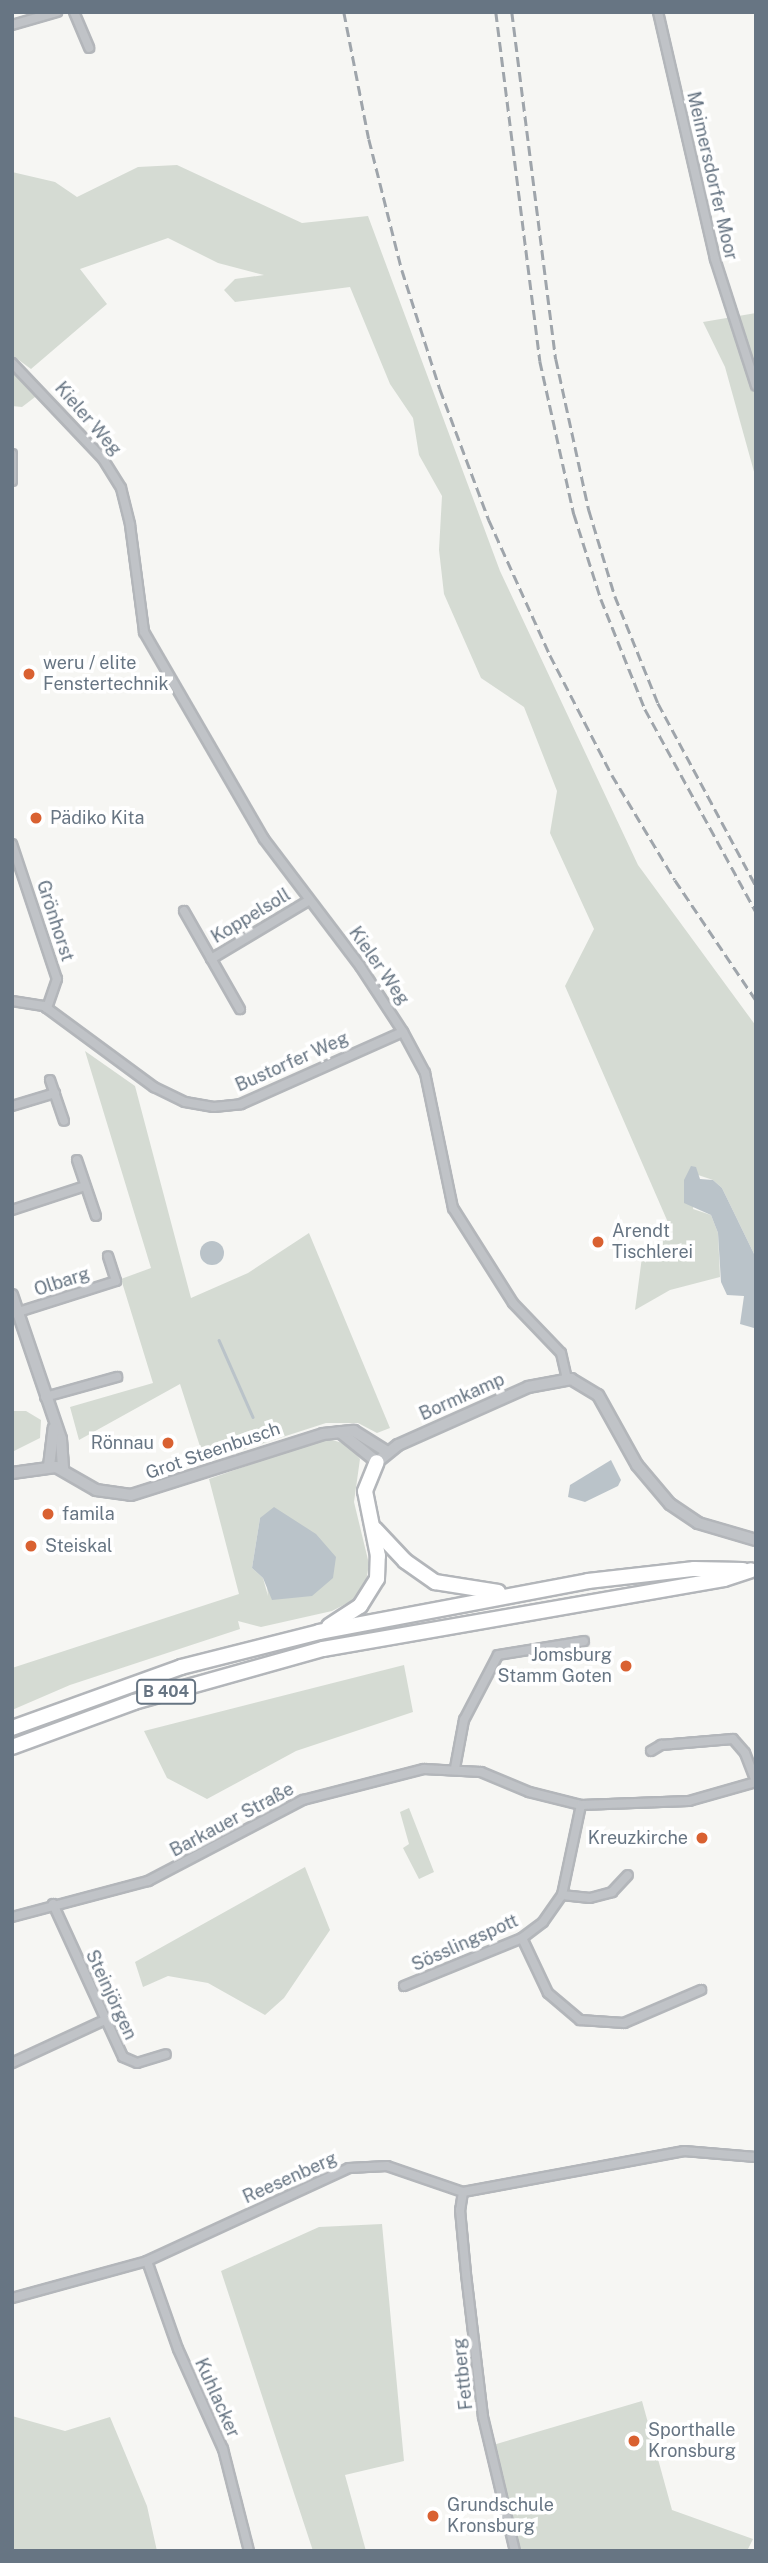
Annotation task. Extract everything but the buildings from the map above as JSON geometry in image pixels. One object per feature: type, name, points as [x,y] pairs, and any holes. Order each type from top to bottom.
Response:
[{"type":"highway","points":[[319,1632],[371,1594],[379,1564],[365,1492],[382,1457]]},
{"type":"highway","points":[[372,1526],[405,1562],[435,1582],[520,1593]]},
{"type":"highway","name":"B 404","points":[[12,1728],[156,1675],[319,1632],[520,1593],[663,1572],[751,1570],[724,1579],[323,1649],[134,1702],[12,1747]]},
{"type":"street","points":[[12,25],[57,12]]},
{"type":"street","points":[[74,12],[89,48]]},
{"type":"street","name":"Meimersdorfer Moor","points":[[658,12],[715,259],[756,386]]},
{"type":"street","name":"Kieler Weg","points":[[12,363],[103,459],[121,488],[131,525],[144,632],[257,828],[308,901],[360,966],[403,1032],[425,1073],[453,1208],[513,1303],[561,1353],[567,1378]]},
{"type":"street","points":[[12,481],[14,455]]},
{"type":"street","name":"Grönhorst","points":[[12,844],[57,979],[47,1009]]},
{"type":"street","name":"Koppelsoll","points":[[211,959],[308,901]]},
{"type":"street","name":"Koppelsoll","points":[[184,911],[240,1009]]},
{"type":"street","name":"Bustorfer Weg","points":[[12,1001],[47,1009],[154,1087],[185,1102],[214,1107],[241,1104],[403,1032]]},
{"type":"street","points":[[50,1080],[64,1121]]},
{"type":"street","points":[[12,1106],[55,1093]]},
{"type":"street","points":[[77,1160],[96,1216]]},
{"type":"street","points":[[12,1210],[85,1186]]},
{"type":"street","name":"Olbarg","points":[[15,1313],[116,1281],[108,1256]]},
{"type":"street","points":[[12,1295],[15,1313],[62,1446],[63,1470]]},
{"type":"street","points":[[46,1397],[117,1377]]},
{"type":"street","points":[[567,1378],[598,1395],[637,1465],[670,1504],[698,1524],[756,1540]]},
{"type":"street","name":"Bormkamp","points":[[382,1457],[528,1387],[567,1378]]},
{"type":"street","points":[[12,1473],[49,1466],[54,1428]]},
{"type":"street","name":"Grot Steenbusch","points":[[49,1466],[63,1470],[96,1490],[140,1494],[315,1436],[340,1432],[382,1457]]},
{"type":"street","points":[[455,1768],[464,1720],[498,1655],[584,1641]]},
{"type":"street","points":[[651,1751],[661,1745],[733,1739],[745,1752],[756,1782]]},
{"type":"street","name":"Barkauer Straße","points":[[12,1917],[148,1881],[303,1800],[402,1774],[455,1768],[490,1774],[529,1792],[581,1805],[688,1801],[756,1782]]},
{"type":"street","name":"Sösslingspott","points":[[404,1986],[522,1938],[543,1922],[562,1895],[581,1805]]},
{"type":"street","points":[[562,1895],[590,1898],[612,1892],[628,1875]]},
{"type":"street","name":"Steinjörgen","points":[[53,1904],[123,2057],[137,2063],[166,2054]]},
{"type":"street","points":[[522,1938],[548,1993],[580,2020],[624,2023],[701,1990]]},
{"type":"street","points":[[12,2063],[105,2020]]},
{"type":"street","name":"Reesenberg","points":[[12,2298],[147,2261],[349,2168],[387,2166],[463,2192],[684,2151],[756,2157]]},
{"type":"street","name":"Fettberg","points":[[463,2192],[464,2248],[483,2417],[515,2551]]},
{"type":"street","name":"Kuhlacker","points":[[147,2261],[178,2349],[223,2449],[249,2551]]},
{"type":"shaded area","points":[[177,165],[302,223],[368,216],[500,571],[638,865],[756,1026],[756,1258],[722,1188],[713,1180],[698,1175],[693,1209],[711,1215],[718,1233],[720,1277],[670,1290],[635,1310],[642,1257],[670,1227],[565,986],[594,929],[550,833],[557,791],[524,707],[481,678],[444,594],[439,550],[442,496],[419,455],[413,418],[390,384],[350,287],[235,302],[224,290],[235,279],[264,275],[218,263],[168,238],[80,269],[107,304],[31,369],[12,355],[12,172],[55,182],[77,197],[138,167]]},
{"type":"shaded area","points":[[756,313],[756,479],[725,367],[703,322]]},
{"type":"shaded area","points":[[12,370],[39,394],[22,407],[12,406]]},
{"type":"shaded area","points":[[85,1051],[135,1086],[191,1298],[248,1273],[309,1233],[390,1428],[377,1433],[358,1423],[326,1423],[205,1462],[180,1384],[79,1440],[70,1407],[153,1383],[121,1279],[151,1268]]},
{"type":"shaded area","points":[[691,1166],[696,1167],[700,1179],[713,1180],[722,1188],[756,1258],[754,1328],[740,1324],[744,1296],[727,1295],[721,1282],[718,1233],[711,1215],[684,1203],[684,1180]]},
{"type":"shaded area","points":[[212,1241],[220,1245],[224,1253],[220,1261],[212,1265],[204,1261],[200,1253],[204,1245]]},
{"type":"shaded area","points":[[12,1411],[26,1411],[41,1420],[40,1438],[12,1452]]},
{"type":"shaded area","points":[[326,1438],[349,1445],[360,1459],[354,1502],[369,1564],[366,1582],[355,1599],[332,1611],[261,1627],[238,1621],[240,1629],[70,1685],[12,1710],[12,1668],[239,1594],[209,1479]],"holes":[[[260,1518],[268,1596],[263,1578],[252,1568]]]},
{"type":"shaded area","points":[[611,1460],[621,1480],[618,1486],[585,1502],[568,1497],[570,1485]]},
{"type":"shaded area","points":[[274,1507],[316,1534],[336,1557],[333,1578],[312,1596],[272,1600],[263,1578],[252,1568],[260,1518]]},
{"type":"shaded area","points":[[404,1665],[413,1712],[296,1751],[207,1799],[167,1778],[144,1731]]},
{"type":"shaded area","points":[[409,1808],[434,1872],[419,1879],[403,1848],[409,1844],[400,1812]]},
{"type":"shaded area","points":[[305,1867],[330,1930],[284,1998],[265,2015],[208,1983],[168,1976],[143,1987],[135,1962]]},
{"type":"shaded area","points":[[382,2224],[404,2461],[345,2475],[366,2551],[313,2551],[221,2271],[319,2227]]},
{"type":"shaded area","points":[[642,2401],[672,2510],[753,2539],[747,2551],[520,2551],[493,2445]]},
{"type":"shaded area","points":[[12,2416],[65,2431],[110,2417],[147,2506],[157,2551],[12,2551]]},
{"type":"waterway","points":[[219,1340],[253,1417]]},
{"type":"railway","points":[[344,12],[369,139],[402,270],[440,389],[489,520],[550,655],[612,775],[675,880],[756,1000]]},
{"type":"railway","points":[[496,12],[540,361],[574,514],[601,599],[645,709],[756,912]]},
{"type":"railway","points":[[512,12],[556,359],[589,510],[615,596],[658,703],[756,886]]},
{"type":"place","name":"weru / elite Fenstertechnik","points":[[29,674]]},
{"type":"place","name":"Pädiko Kita","points":[[36,818]]},
{"type":"place","name":"Arendt Tischlerei","points":[[598,1242]]},
{"type":"place","name":"Rönnau","points":[[168,1443]]},
{"type":"place","name":"famila","points":[[48,1514]]},
{"type":"place","name":"Steiskal","points":[[31,1546]]},
{"type":"place","name":"Jomsburg Stamm Goten","points":[[626,1666]]},
{"type":"place","name":"Kreuzkirche","points":[[702,1838]]},
{"type":"place","name":"Sporthalle Kronsburg","points":[[634,2441]]},
{"type":"place","name":"Grundschule Kronsburg","points":[[433,2516]]}]
